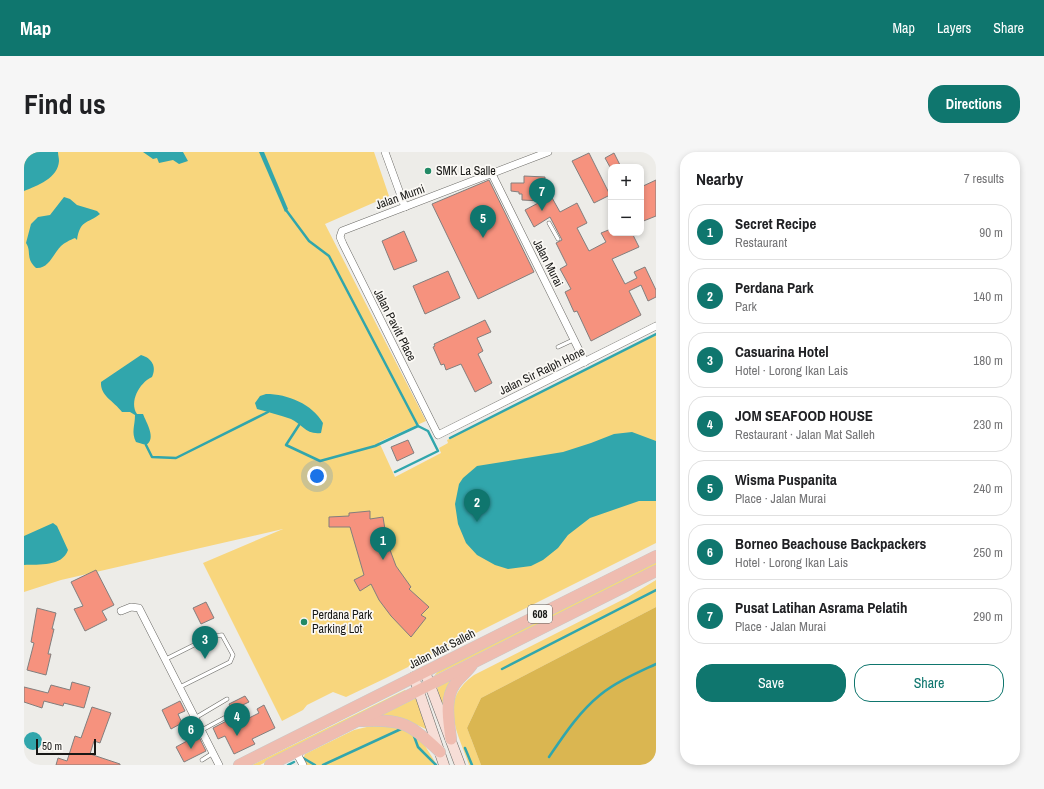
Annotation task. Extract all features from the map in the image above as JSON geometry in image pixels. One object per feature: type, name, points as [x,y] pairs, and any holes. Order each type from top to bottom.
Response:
[{"type":"main road","name":"Jalan Mat Salleh","points":[[239,765],[656,556]]},
{"type":"main road","name":"608","points":[[418,690],[656,571]]},
{"type":"main road","points":[[451,739],[448,711],[451,692],[456,683],[475,662]]},
{"type":"main road","points":[[425,672],[460,765]]},
{"type":"main road","points":[[414,678],[444,765]]},
{"type":"main road","points":[[270,765],[418,690]]},
{"type":"main road","points":[[357,721],[394,721],[407,725],[418,732],[440,752]]},
{"type":"street","points":[[385,152],[405,207]]},
{"type":"street","name":"Jalan Murni","points":[[350,227],[548,152]]},
{"type":"street","name":"Jalan Murai","points":[[492,174],[585,362]]},
{"type":"street","name":"Jalan Pavitt Place","points":[[350,227],[342,231],[340,238],[438,435]]},
{"type":"street","name":"Jalan Sir Ralph Hone","points":[[438,435],[656,326]]},
{"type":"street","points":[[122,611],[131,607],[139,608],[180,687],[186,706],[202,730],[219,765]]},
{"type":"street","points":[[296,752],[303,765]]},
{"type":"lane","points":[[548,223],[558,238]]},
{"type":"lane","points":[[558,347],[573,340]]},
{"type":"lane","points":[[166,659],[216,635],[225,638],[233,655],[230,662],[180,687]]},
{"type":"lane","points":[[195,718],[227,700]]},
{"type":"lane","points":[[202,730],[237,711]]},
{"type":"lane","points":[[202,760],[213,753]]},
{"type":"shaded area","points":[[24,152],[374,152],[389,196],[325,224],[426,421],[379,442],[395,477],[441,453],[439,448],[448,443],[447,440],[656,334],[656,543],[386,678],[346,697],[333,692],[307,705],[303,710],[282,721],[203,563],[283,529],[61,580],[24,592]]},
{"type":"shaded area","points":[[656,560],[656,566],[434,676],[440,669]]},
{"type":"shaded area","points":[[656,580],[656,607],[481,698],[467,728],[481,765],[469,765],[456,728],[453,706],[456,695],[463,685],[474,675],[628,597]]},
{"type":"shaded area","points":[[656,607],[656,765],[481,765],[467,728],[481,698]]},
{"type":"shaded area","points":[[455,677],[444,711],[437,687]]},
{"type":"shaded area","points":[[405,690],[406,692],[260,765],[252,765]]},
{"type":"shaded area","points":[[416,698],[426,729],[401,718],[377,717]]},
{"type":"shaded area","points":[[371,726],[399,727],[422,741],[437,765],[306,765],[303,759],[305,754],[354,730]]},
{"type":"water","points":[[24,152],[58,152],[59,161],[58,167],[51,177],[41,184],[24,191]]},
{"type":"water","points":[[143,152],[183,152],[188,161],[179,164],[173,160],[159,163],[157,158],[153,159]]},
{"type":"water","points":[[259,152],[264,152],[288,209],[285,212]]},
{"type":"water","points":[[64,197],[70,199],[77,205],[97,211],[100,214],[82,226],[77,240],[75,238],[61,246],[48,264],[40,268],[36,268],[31,261],[29,249],[26,243],[31,224],[38,217],[50,215]]},
{"type":"water","points":[[141,355],[148,358],[154,366],[152,377],[139,388],[134,404],[137,414],[143,414],[150,430],[151,439],[146,445],[136,442],[133,432],[135,415],[130,412],[122,412],[105,395],[101,387],[101,382]]},
{"type":"water","points":[[274,394],[291,398],[306,405],[313,410],[323,423],[321,433],[308,431],[291,419],[257,409],[255,403],[260,396]]},
{"type":"water","points":[[632,432],[656,441],[656,501],[639,501],[590,518],[568,535],[558,548],[543,560],[531,566],[508,569],[495,565],[477,555],[466,543],[458,524],[455,504],[459,484],[463,478],[477,466],[563,452],[614,434]]},
{"type":"water","points":[[53,523],[57,526],[68,550],[65,555],[61,559],[49,564],[24,565],[24,536]]},
{"type":"water","points":[[29,732],[37,732],[42,737],[40,748],[37,750],[29,750],[24,745],[24,737]]},
{"type":"building","points":[[589,153],[608,191],[608,196],[594,203],[572,161]]},
{"type":"building","points":[[614,153],[620,164],[608,164],[605,158]]},
{"type":"building","points":[[524,176],[545,177],[544,200],[551,196],[560,212],[577,203],[587,223],[577,228],[589,251],[606,242],[601,233],[608,230],[608,236],[634,236],[639,247],[612,259],[625,284],[637,278],[634,272],[645,267],[656,290],[656,297],[648,301],[641,285],[629,291],[641,315],[591,341],[577,311],[574,312],[565,292],[571,289],[560,269],[567,265],[556,243],[562,240],[550,217],[534,227],[525,210],[542,201],[522,200],[522,194],[511,191],[511,183],[524,183]]},
{"type":"building","points":[[489,180],[534,272],[478,299],[432,204]]},
{"type":"building","points":[[656,180],[656,216],[644,221],[644,200],[644,186]]},
{"type":"building","points":[[404,231],[417,261],[394,270],[382,241]]},
{"type":"building","points":[[448,271],[460,298],[425,314],[413,286]]},
{"type":"building","points":[[485,320],[491,332],[477,338],[483,351],[478,354],[492,383],[475,392],[461,364],[446,370],[444,364],[441,365],[433,347],[435,346],[434,344]]},
{"type":"building","points":[[408,440],[414,453],[397,461],[391,447]]},
{"type":"building","points":[[370,511],[370,519],[383,517],[387,542],[396,566],[411,587],[409,589],[429,607],[421,615],[426,618],[411,637],[391,616],[379,600],[371,584],[360,591],[354,580],[364,575],[350,527],[329,527],[329,517],[349,516],[349,513]]},
{"type":"building","points":[[96,570],[114,605],[102,611],[107,620],[85,631],[74,609],[83,606],[71,582]]},
{"type":"building","points":[[206,602],[214,618],[201,624],[193,608]]},
{"type":"building","points":[[37,608],[56,613],[48,654],[51,654],[46,675],[27,670],[34,643],[31,642]]},
{"type":"building","points":[[72,682],[90,687],[84,708],[64,703],[63,706],[44,701],[42,708],[24,702],[24,687],[48,693],[51,685],[70,690]]},
{"type":"building","points":[[245,696],[249,702],[232,710],[229,704]]},
{"type":"building","points":[[180,701],[185,711],[178,714],[182,723],[171,729],[162,710]]},
{"type":"building","points":[[264,705],[275,728],[252,739],[255,744],[234,754],[225,736],[218,739],[213,728],[240,714],[243,721],[259,713],[257,709]]},
{"type":"building","points":[[92,707],[111,713],[100,743],[94,741],[90,754],[120,765],[56,765],[58,758],[67,761],[75,736],[81,738]]},
{"type":"building","points":[[198,735],[206,751],[184,762],[176,747]]},
{"type":"waterway","points":[[286,210],[309,241],[329,256],[418,426],[428,431],[438,451],[395,472]]},
{"type":"waterway","points":[[450,438],[656,334]]},
{"type":"waterway","points":[[146,445],[152,457],[176,458],[268,412]]},
{"type":"waterway","points":[[299,425],[286,445],[320,461],[375,446],[418,426]]},
{"type":"waterway","points":[[502,669],[656,590]]},
{"type":"waterway","points":[[549,757],[579,716],[600,695],[634,674],[656,664]]},
{"type":"waterway","points":[[323,765],[401,729]]},
{"type":"waterway","points":[[414,736],[418,747],[436,765]]},
{"type":"waterway","points":[[465,748],[472,765]]},
{"type":"waterway","points":[[303,758],[315,765]]},
{"type":"waterway","points":[[288,765],[294,762]]},
{"type":"place","name":"SMK La Salle","points":[[428,171]]},
{"type":"place","name":"Pusat Latihan Asrama Pelatih","points":[[542,211]]},
{"type":"place","name":"Wisma Puspanita","points":[[483,238]]},
{"type":"place","name":"Perdana Park","points":[[477,522]]},
{"type":"place","name":"Secret Recipe","points":[[383,560]]},
{"type":"place","name":"Perdana Park Parking Lot","points":[[304,622]]},
{"type":"place","name":"Casuarina Hotel","points":[[205,659]]},
{"type":"place","name":"JOM SEAFOOD HOUSE","points":[[237,736]]},
{"type":"place","name":"Borneo Beachouse Backpackers","points":[[191,749]]}]
